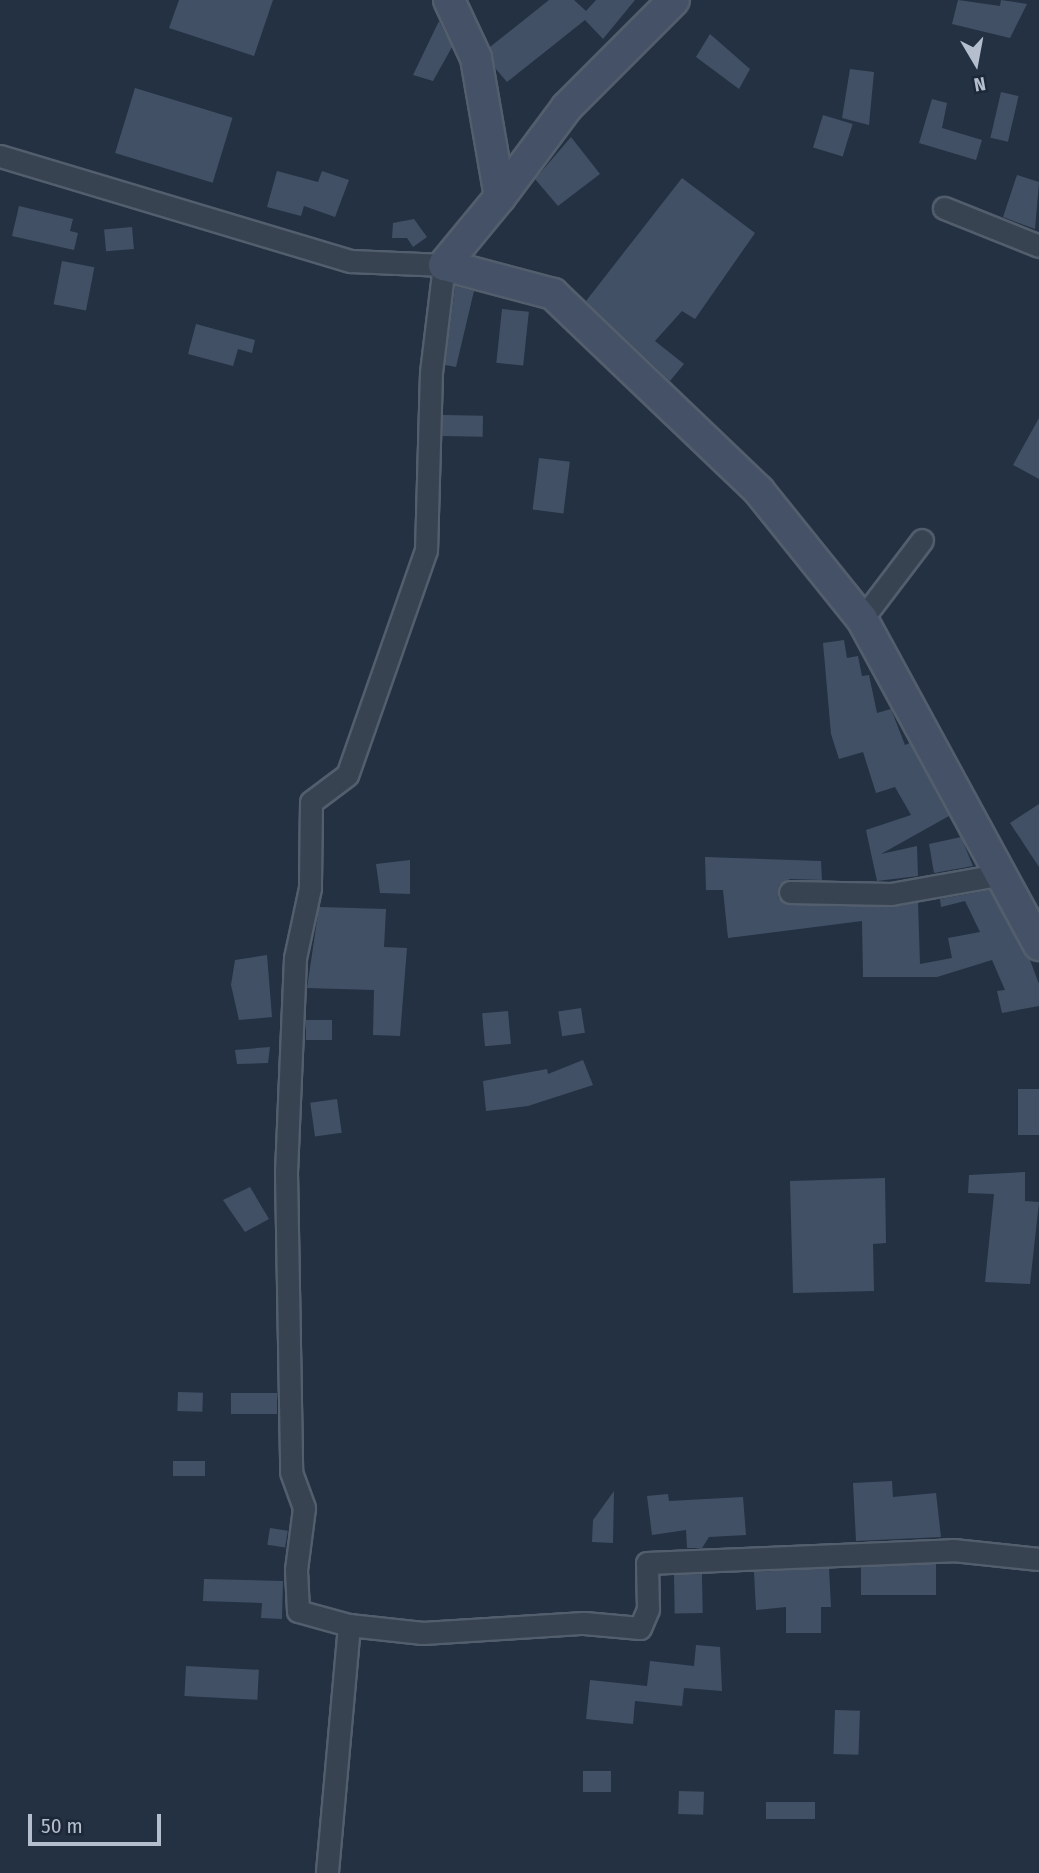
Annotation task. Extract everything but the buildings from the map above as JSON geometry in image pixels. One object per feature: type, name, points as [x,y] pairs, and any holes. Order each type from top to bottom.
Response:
[{"type":"street","points":[[449,0],[476,58],[500,197]]},
{"type":"street","points":[[674,0],[567,107],[500,197],[444,265],[431,372],[426,550],[347,775],[310,802],[310,888],[292,995],[286,1172],[290,1472],[304,1508],[296,1570],[298,1611],[349,1625],[423,1633],[584,1623],[640,1628],[648,1609],[647,1563],[953,1550],[1039,1559]]},
{"type":"street","points":[[0,156],[351,261],[444,265],[553,293],[759,491],[862,619],[1003,874],[1036,926]]},
{"type":"street","points":[[944,208],[1039,246]]},
{"type":"street","points":[[862,619],[922,540]]},
{"type":"street","points":[[790,892],[891,894],[1003,874]]},
{"type":"street","points":[[327,1873],[349,1625]]}]
